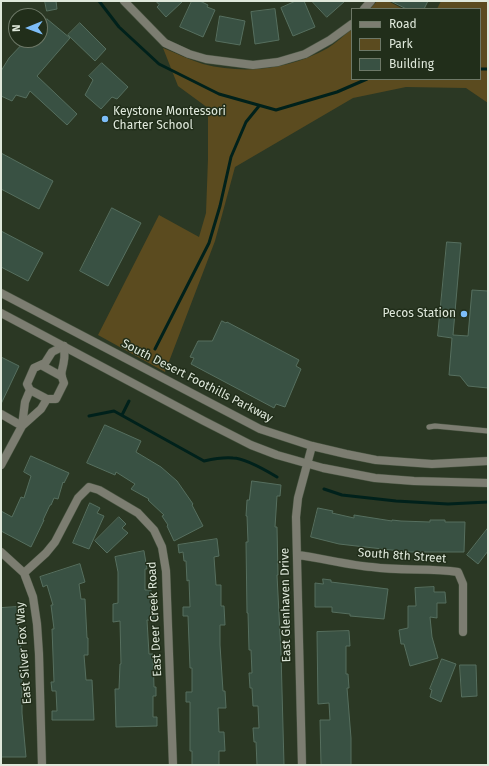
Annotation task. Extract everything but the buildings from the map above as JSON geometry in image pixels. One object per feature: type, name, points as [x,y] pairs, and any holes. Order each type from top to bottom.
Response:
[{"type":"street","points":[[124,1],[165,43],[189,54],[206,59],[253,65],[278,62],[305,54],[330,40],[351,25]]},
{"type":"street","name":"South Desert Foothills Parkway","points":[[1,293],[260,428],[312,446],[366,458],[400,462],[432,464],[488,461]]},
{"type":"street","points":[[1,313],[241,440],[270,452],[306,464],[340,472],[390,480],[488,483]]},
{"type":"street","points":[[64,346],[64,361],[61,376],[64,383],[56,399],[47,399],[30,390],[27,384],[34,368],[45,363],[52,352],[64,346]]},
{"type":"street","points":[[41,365],[61,376]]},
{"type":"street","points":[[22,426],[25,402],[30,390]]},
{"type":"street","points":[[1,465],[22,426],[41,409],[47,399]]},
{"type":"street","points":[[1,414],[22,426]]},
{"type":"street","name":"East Glenhaven Drive","points":[[302,765],[296,517],[298,498],[312,446]]},
{"type":"street","name":"East Deer Creek Road","points":[[24,573],[38,562],[55,542],[78,498],[89,487],[99,490],[138,513],[154,530],[162,547],[166,571],[173,765]]},
{"type":"street","name":"East Silver Fox Way","points":[[1,552],[24,573],[33,597],[37,624],[42,765]]},
{"type":"street","name":"South 8th Street","points":[[297,555],[372,568],[399,570],[445,570],[458,572],[463,584],[464,632]]},
{"type":"lane","points":[[429,427],[432,426],[488,431]]},
{"type":"green space","points":[[377,1],[388,1],[401,8],[371,8]]},
{"type":"green space","points":[[441,1],[488,1],[488,103],[466,88],[406,87],[353,98],[235,167],[215,241],[165,372],[98,335],[159,215],[199,237],[206,213],[208,108],[178,86],[163,48],[203,64],[235,69],[267,68],[298,61],[313,55],[328,48],[351,30],[351,80],[481,80],[481,8],[438,8]]},
{"type":"waterway","points":[[99,1],[119,27],[159,64],[219,94],[276,110],[337,92],[365,80]]},
{"type":"waterway","points":[[481,69],[488,69]]},
{"type":"waterway","points":[[155,349],[209,243],[220,206],[231,157],[246,122],[259,106]]},
{"type":"waterway","points":[[122,415],[129,401]]},
{"type":"waterway","points":[[89,416],[114,411],[204,461],[222,458],[243,460],[277,477]]},
{"type":"waterway","points":[[324,489],[342,495],[396,501],[448,504],[488,502]]},
{"type":"place","name":"Keystone Montessori Charter School","points":[[105,119]]},
{"type":"place","name":"Pecos Station","points":[[464,314]]}]
